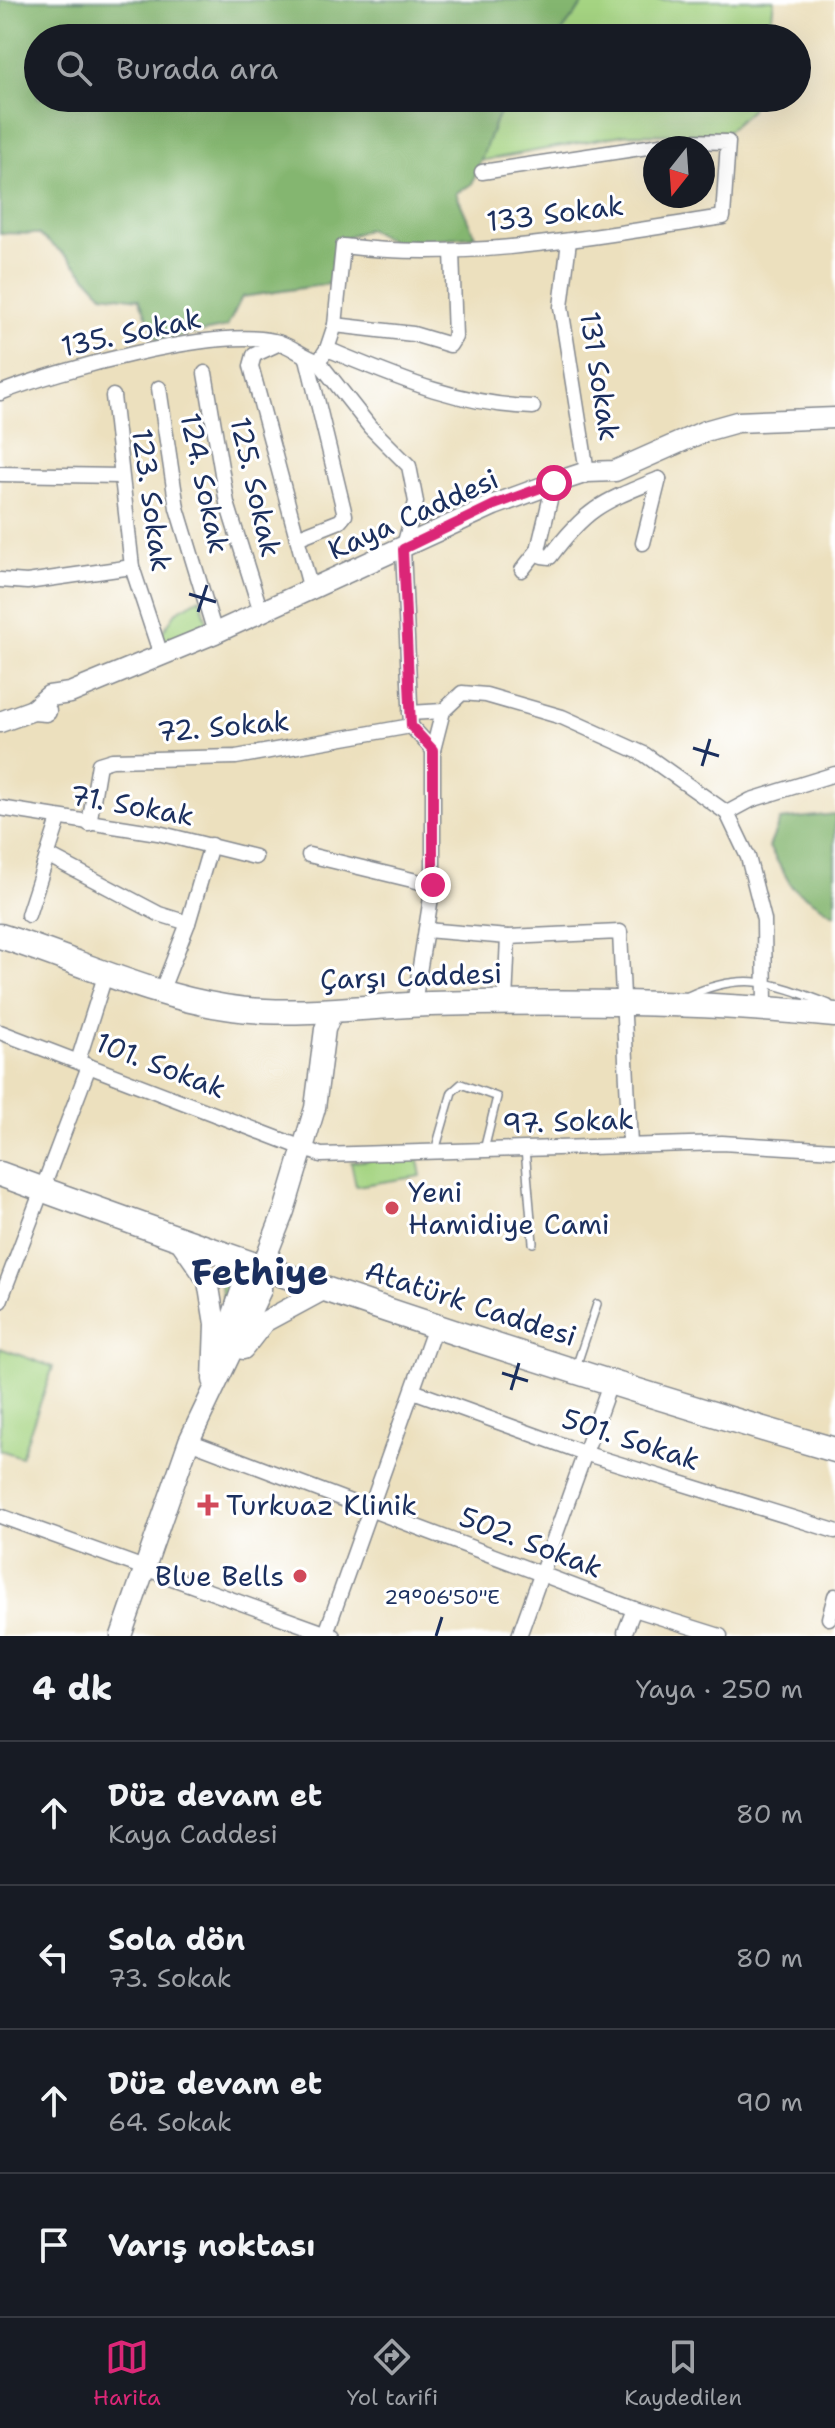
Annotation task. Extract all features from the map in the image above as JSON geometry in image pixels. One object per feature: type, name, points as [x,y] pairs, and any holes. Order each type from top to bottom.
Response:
[{"type":"main road","name":"Çarşı Caddesi","points":[[0,936],[161,992],[226,1008],[301,1010],[329,1020],[414,1004],[505,1002],[765,1007],[835,1015]]},
{"type":"main road","name":"Atatürk Caddesi","points":[[0,1174],[262,1267],[576,1370],[834,1446]]},
{"type":"street","name":"133 Sokak","points":[[317,356],[335,325],[343,246],[392,252],[452,251],[569,241],[723,217],[728,142],[687,141],[482,172]]},
{"type":"street","name":"131 Sokak","points":[[569,241],[561,307],[587,472]]},
{"type":"street","name":"133 Sokak","points":[[335,325],[413,334],[450,345],[455,337],[452,251]]},
{"type":"street","name":"135. Sokak","points":[[0,393],[36,379],[195,341],[243,339],[280,343],[431,392],[480,404],[533,407]]},
{"type":"street","points":[[280,343],[254,355],[251,366],[311,590]]},
{"type":"street","points":[[297,538],[340,521],[345,515],[317,356]]},
{"type":"street","points":[[317,356],[370,427],[409,466],[416,502],[403,549],[411,720],[433,750]]},
{"type":"street","name":"125. Sokak","points":[[205,373],[227,503],[261,612]]},
{"type":"street","name":"124. Sokak","points":[[159,388],[177,508],[215,633]]},
{"type":"street","name":"123. Sokak","points":[[113,396],[132,567],[161,655]]},
{"type":"street","name":"Kaya Caddesi","points":[[0,722],[33,710],[54,710],[66,702],[70,693],[215,633],[494,505],[554,483],[587,472],[615,471],[705,431],[737,422],[835,418]]},
{"type":"street","points":[[0,474],[120,476]]},
{"type":"street","points":[[538,550],[542,556],[550,557],[573,527],[601,502],[659,479],[643,543]]},
{"type":"street","points":[[522,570],[538,550],[554,483]]},
{"type":"street","points":[[0,580],[27,582],[132,567]]},
{"type":"street","name":"72. Sokak","points":[[89,824],[99,764],[112,760],[236,757],[443,711],[462,693],[486,695],[562,717],[644,754],[727,813]]},
{"type":"street","points":[[414,1004],[433,885],[433,750],[443,711]]},
{"type":"street","points":[[765,1007],[764,920],[748,857],[727,813],[751,800],[835,774]]},
{"type":"street","name":"71. Sokak","points":[[0,808],[158,833],[255,857]]},
{"type":"street","points":[[28,915],[59,819]]},
{"type":"street","points":[[161,992],[188,923],[211,845]]},
{"type":"street","points":[[309,855],[433,885]]},
{"type":"street","points":[[49,856],[147,908],[188,923]]},
{"type":"street","points":[[426,930],[508,937],[620,932],[630,1145]]},
{"type":"street","points":[[505,1002],[508,937]]},
{"type":"street","points":[[0,1301],[43,1190],[83,1064],[106,973]]},
{"type":"street","points":[[121,1636],[189,1441],[261,1290],[262,1267],[303,1149],[320,1087],[329,1020]]},
{"type":"street","name":"101. Sokak","points":[[0,1032],[303,1149]]},
{"type":"street","name":"97. Sokak","points":[[303,1149],[346,1157],[435,1151],[722,1143],[835,1150]]},
{"type":"street","points":[[178,1238],[208,1281],[215,1324],[213,1386]]},
{"type":"street","points":[[213,1386],[264,1322],[327,1288]]},
{"type":"street","points":[[0,1516],[146,1566],[328,1635],[436,1324]]},
{"type":"street","points":[[519,1636],[611,1381]]},
{"type":"street","name":"501. Sokak","points":[[413,1391],[587,1454],[835,1531]]},
{"type":"street","name":"502. Sokak","points":[[189,1441],[634,1609],[720,1636]]},
{"type":"street","points":[[629,1635],[634,1609]]},
{"type":"lane","points":[[670,1004],[736,980],[767,982],[835,1006]]},
{"type":"lane","points":[[435,1151],[452,1092],[461,1084],[497,1097],[484,1150]]},
{"type":"lane","points":[[525,1149],[533,1243]]},
{"type":"lane","points":[[576,1370],[597,1304]]},
{"type":"green space","points":[[0,0],[586,0],[568,24],[24,24],[24,112],[501,112],[472,184],[456,193],[475,236],[392,242],[368,229],[336,241],[329,284],[242,297],[227,327],[158,341],[139,299],[103,294],[69,258],[38,234],[0,233]]},
{"type":"green space","points":[[586,0],[774,0],[771,24],[568,24]]},
{"type":"green space","points":[[501,112],[749,112],[723,135],[627,134],[480,161]]},
{"type":"green space","points":[[200,598],[208,625],[166,642],[161,634],[177,611]]},
{"type":"green space","points":[[835,814],[835,915],[792,887],[769,847],[780,820]]},
{"type":"green space","points":[[417,1155],[421,1176],[356,1186],[351,1162]]},
{"type":"green space","points":[[218,1264],[239,1271],[225,1313]]},
{"type":"green space","points":[[0,1348],[53,1367],[21,1457],[0,1450]]},
{"type":"place","name":"Yeni Hamidiye Cami","points":[[392,1208]]},
{"type":"place","name":"Turkuaz Klinik","points":[[208,1505]]},
{"type":"place","name":"Blue Bells","points":[[300,1576]]},
{"type":"district","name":"Fethiye","points":[[260,1272]]},
{"type":"route","points":[[433,885],[433,750],[411,726],[403,549],[494,505],[554,483]]}]
